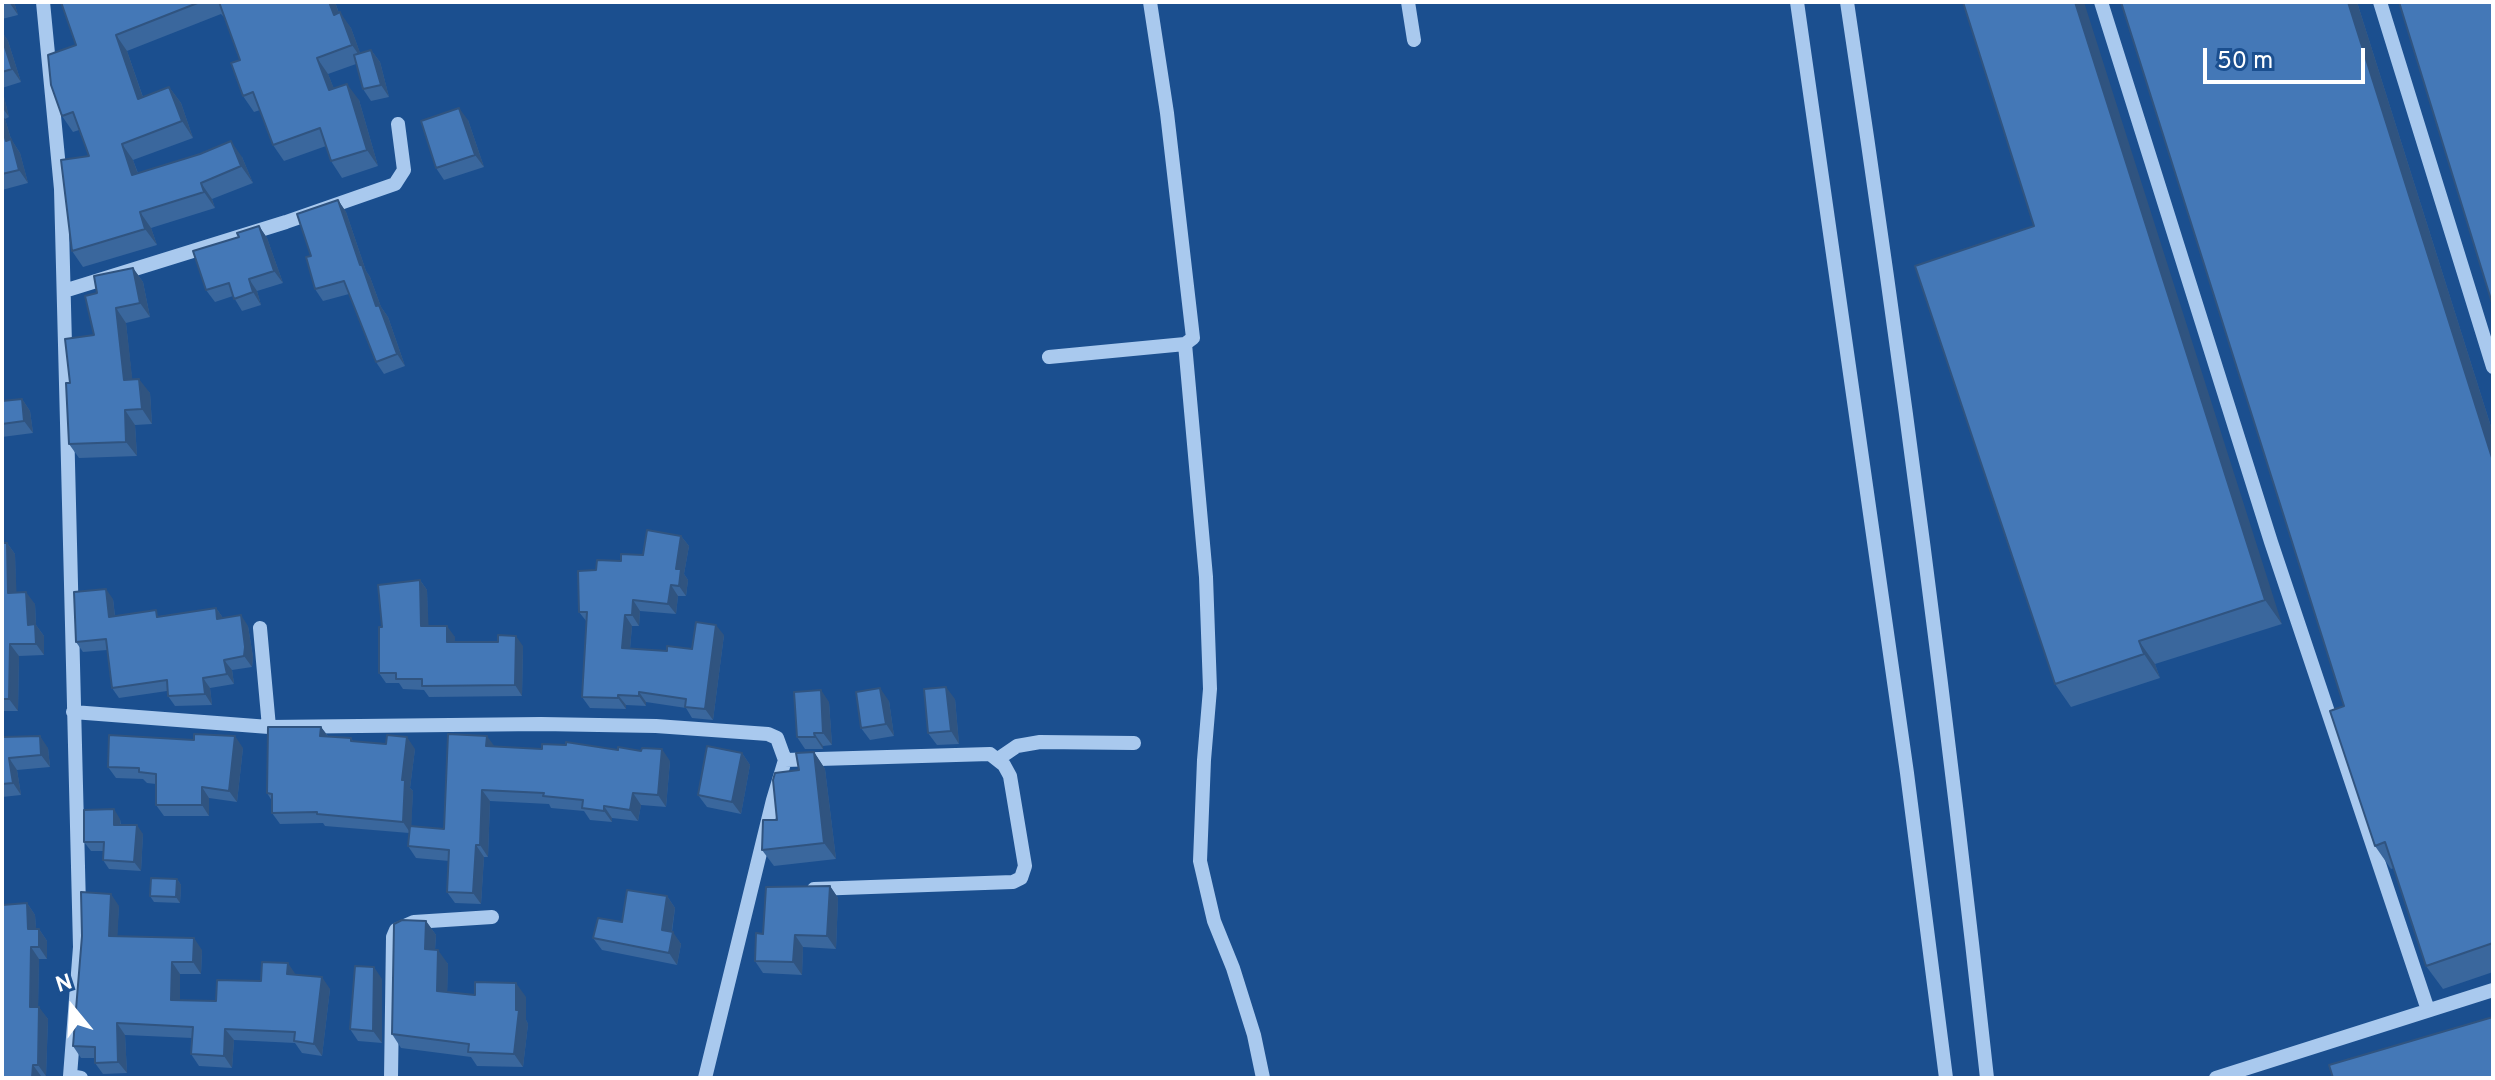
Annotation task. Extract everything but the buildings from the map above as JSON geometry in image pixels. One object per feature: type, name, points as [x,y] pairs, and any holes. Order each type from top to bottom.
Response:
[{"type":"street","points":[[43,2],[61,189],[64,291],[80,947],[74,1077]]},
{"type":"street","points":[[1049,357],[1185,344],[1193,338],[1167,113],[1150,2]]},
{"type":"street","points":[[1408,2],[1414,40]]},
{"type":"street","points":[[1797,2],[1907,773],[1946,1078]]},
{"type":"street","points":[[1847,2],[1897,345],[1964,860],[1987,1078]]},
{"type":"street","points":[[2101,2],[2271,542],[2428,1010]]},
{"type":"street","points":[[2380,2],[2493,367]]},
{"type":"street","points":[[64,291],[286,222],[395,184],[404,170],[398,124]]},
{"type":"street","points":[[1185,344],[1206,577],[1210,689],[1200,861],[1214,921],[1254,1035],[1263,1078]]},
{"type":"street","points":[[260,628],[269,727]]},
{"type":"street","points":[[73,712],[269,727],[656,726],[768,734],[777,738],[785,760],[705,1078]]},
{"type":"street","points":[[998,759],[1017,746],[1040,742],[1134,743]]},
{"type":"street","points":[[785,760],[990,754],[998,759],[1010,776],[1025,866],[1021,878],[1004,884],[799,889]]},
{"type":"street","points":[[752,890],[768,890]]},
{"type":"street","points":[[391,1078],[393,937],[396,930],[403,924],[414,922],[492,917]]},
{"type":"street","points":[[2216,1078],[2493,990]]}]
